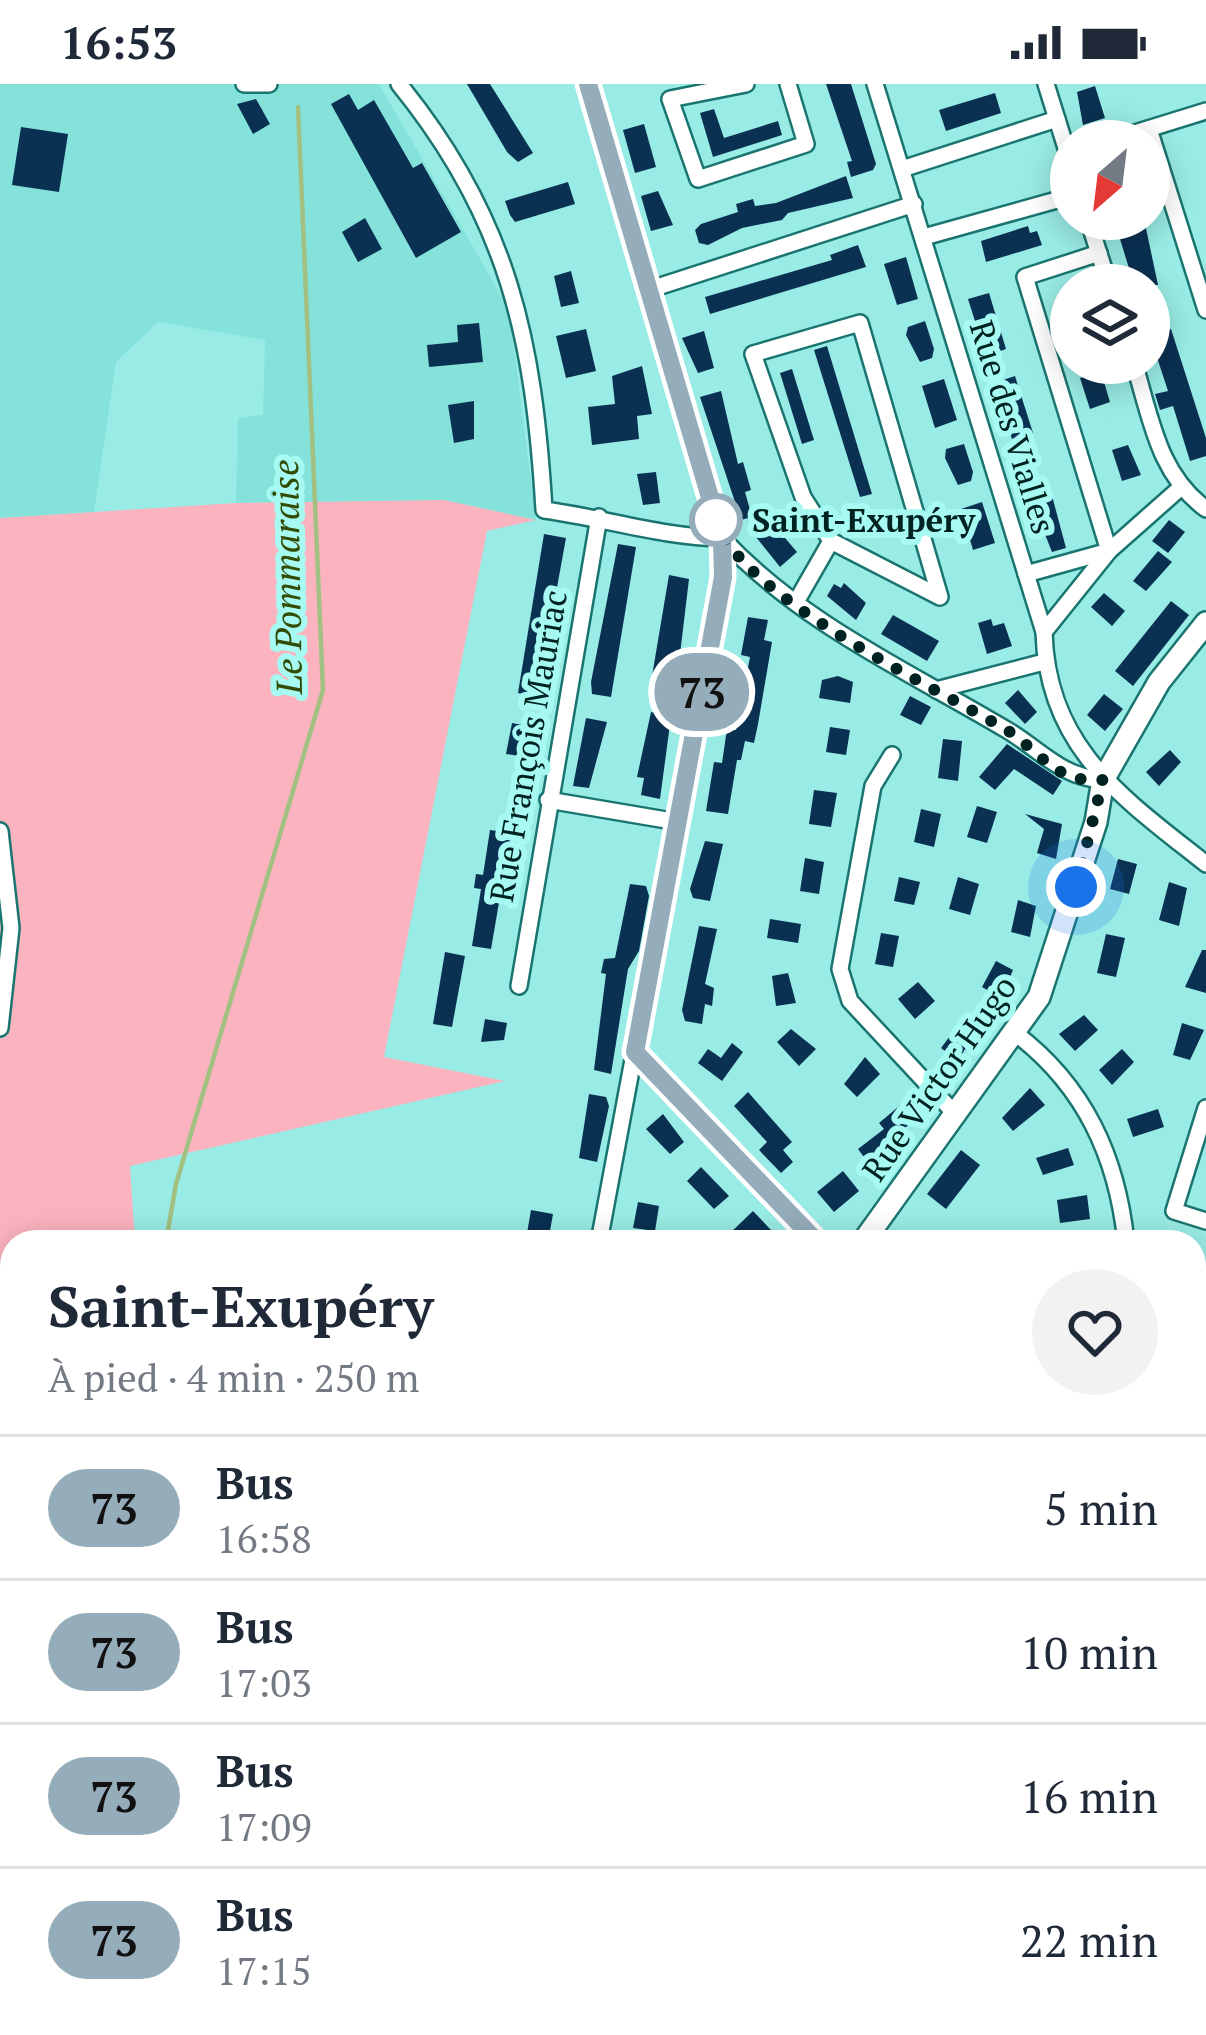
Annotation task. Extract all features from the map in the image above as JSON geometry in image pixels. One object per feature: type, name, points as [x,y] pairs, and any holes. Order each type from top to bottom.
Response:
[{"type":"street","points":[[244,84],[269,84]]},
{"type":"street","points":[[398,84],[437,131],[479,209],[513,288],[537,392],[544,510],[599,517],[670,537],[722,538],[836,633],[1012,733],[1072,778],[1103,780],[1206,864]]},
{"type":"street","points":[[588,84],[722,538],[723,577],[601,1230]]},
{"type":"street","points":[[735,86],[670,99],[698,178],[806,144],[788,84]]},
{"type":"street","name":"Rue des Vialles","points":[[875,84],[1044,632],[1045,662],[1074,745],[1103,780]]},
{"type":"street","points":[[902,169],[1057,119],[1046,84]]},
{"type":"street","points":[[1170,122],[1206,111]]},
{"type":"street","points":[[1170,196],[1206,310]]},
{"type":"street","points":[[924,237],[1050,202]]},
{"type":"street","points":[[648,290],[914,205]]},
{"type":"street","points":[[1095,240],[1102,264]]},
{"type":"street","points":[[1099,253],[1025,277],[1109,551]]},
{"type":"street","points":[[860,323],[940,597],[831,542],[803,497],[753,354],[860,323]]},
{"type":"street","points":[[1140,384],[1178,489],[1206,509]]},
{"type":"street","points":[[1044,632],[1109,551],[1178,489]]},
{"type":"street","name":"Rue François Mauriac","points":[[519,986],[599,517]]},
{"type":"street","points":[[796,602],[831,542]]},
{"type":"street","points":[[1026,574],[1109,551]]},
{"type":"street","name":"Rue Victor Hugo","points":[[872,1230],[1015,1033],[1053,965],[1096,821],[1103,780],[1159,682],[1206,623]]},
{"type":"street","points":[[936,690],[1045,662]]},
{"type":"street","points":[[892,755],[873,786],[840,969],[850,1000],[957,1117]]},
{"type":"street","points":[[548,800],[678,822]]},
{"type":"street","points":[[0,831],[10,928],[0,1028]]},
{"type":"street","points":[[1015,1033],[1073,1091],[1105,1142],[1120,1192],[1125,1230]]},
{"type":"street","points":[[635,1052],[806,1230]]},
{"type":"street","points":[[1206,1108],[1174,1211],[1206,1221]]},
{"type":"shaded area","points":[[0,84],[379,84],[509,309],[536,520],[444,500],[236,503],[238,418],[263,415],[265,340],[158,322],[116,362],[94,512],[0,518]]},
{"type":"shaded area","points":[[444,500],[536,520],[487,531],[384,1057],[505,1081],[130,1166],[134,1230],[0,1230],[0,518],[236,503]]},
{"type":"building","points":[[467,84],[490,84],[533,153],[518,162],[507,152]]},
{"type":"building","points":[[826,84],[851,84],[876,164],[873,170],[851,177],[847,162],[852,161]]},
{"type":"building","points":[[1095,86],[1105,118],[1082,120],[1077,92]]},
{"type":"building","points":[[995,93],[1001,113],[946,131],[939,110]]},
{"type":"building","points":[[349,94],[358,110],[374,100],[413,168],[422,163],[461,232],[416,258],[331,104]]},
{"type":"building","points":[[256,99],[270,124],[253,134],[237,104]]},
{"type":"building","points":[[714,109],[724,138],[778,121],[782,135],[713,157],[700,113]]},
{"type":"building","points":[[644,124],[656,167],[635,173],[623,130]]},
{"type":"building","points":[[21,127],[68,134],[59,192],[12,185]]},
{"type":"building","points":[[846,176],[853,198],[788,213],[782,220],[742,228],[708,245],[699,243],[695,230],[738,212],[736,204],[753,199],[755,206],[776,203]]},
{"type":"building","points":[[568,182],[575,204],[515,222],[510,215],[505,201]]},
{"type":"building","points":[[658,191],[673,225],[651,231],[641,196]]},
{"type":"building","points":[[365,218],[382,249],[358,262],[342,232]]},
{"type":"building","points":[[1028,226],[1030,233],[1037,231],[1042,245],[986,262],[981,241]]},
{"type":"building","points":[[1120,240],[1148,240],[1154,264],[1128,264]]},
{"type":"building","points":[[858,245],[866,267],[710,314],[705,297],[832,260],[830,255]]},
{"type":"building","points":[[906,257],[918,299],[897,305],[884,264]]},
{"type":"building","points":[[571,271],[579,303],[561,307],[554,276]]},
{"type":"building","points":[[989,293],[1006,349],[986,356],[968,299]]},
{"type":"building","points":[[925,321],[934,349],[932,358],[920,362],[906,335],[908,327]]},
{"type":"building","points":[[479,323],[483,362],[429,367],[427,345],[458,342],[457,325]]},
{"type":"building","points":[[586,329],[596,371],[566,378],[556,336]]},
{"type":"building","points":[[1170,329],[1206,438],[1206,456],[1190,461],[1173,406],[1160,410],[1155,394],[1168,391],[1166,384],[1170,384]]},
{"type":"building","points":[[704,331],[714,368],[698,373],[682,338]]},
{"type":"building","points":[[827,346],[872,494],[860,497],[814,350]]},
{"type":"building","points":[[642,366],[652,414],[637,416],[639,439],[592,445],[588,407],[615,404],[612,376]]},
{"type":"building","points":[[792,369],[814,440],[802,444],[780,373]]},
{"type":"building","points":[[1015,376],[1033,433],[1012,439],[994,383]]},
{"type":"building","points":[[944,379],[957,420],[935,428],[922,386]]},
{"type":"building","points":[[1082,384],[1105,384],[1110,402],[1090,409]]},
{"type":"building","points":[[721,391],[738,464],[743,462],[751,490],[745,492],[752,517],[741,520],[700,397]]},
{"type":"building","points":[[474,401],[474,439],[454,443],[448,405]]},
{"type":"building","points":[[964,444],[973,472],[971,481],[958,485],[945,458],[946,449]]},
{"type":"building","points":[[1128,445],[1141,475],[1122,481],[1112,450]]},
{"type":"building","points":[[656,472],[660,503],[643,505],[637,474]]},
{"type":"building","points":[[1051,492],[1066,548],[1052,552],[1031,499]]},
{"type":"building","points":[[982,502],[995,543],[973,550],[961,509]]},
{"type":"building","points":[[768,518],[797,552],[780,567],[752,532]]},
{"type":"building","points":[[1169,520],[1185,532],[1168,553],[1152,541]]},
{"type":"building","points":[[544,534],[566,538],[537,697],[518,693]]},
{"type":"building","points":[[618,544],[636,547],[611,697],[592,694],[591,682]]},
{"type":"building","points":[[1158,551],[1172,562],[1146,591],[1133,581]]},
{"type":"building","points":[[669,575],[689,579],[675,696],[654,693],[656,682],[651,682]]},
{"type":"building","points":[[844,583],[866,603],[856,620],[827,596],[834,584],[841,588]]},
{"type":"building","points":[[1104,593],[1125,611],[1112,626],[1091,607]]},
{"type":"building","points":[[1171,601],[1189,615],[1133,686],[1115,671]]},
{"type":"building","points":[[893,615],[939,641],[927,661],[881,634]]},
{"type":"building","points":[[748,617],[768,620],[764,640],[772,642],[754,743],[745,741],[741,760],[737,760],[728,814],[706,811],[714,762],[722,763],[727,729],[736,730],[750,657],[741,655]]},
{"type":"building","points":[[991,619],[993,626],[1004,623],[1012,646],[987,654],[978,623]]},
{"type":"building","points":[[838,676],[853,682],[850,703],[819,698],[822,680]]},
{"type":"building","points":[[1018,690],[1037,712],[1025,724],[1005,703]]},
{"type":"building","points":[[1104,694],[1123,709],[1105,731],[1087,715]]},
{"type":"building","points":[[910,696],[931,707],[921,725],[900,715]]},
{"type":"building","points":[[651,712],[671,717],[660,799],[641,795],[644,778],[637,777]]},
{"type":"building","points":[[586,718],[607,722],[589,788],[573,786]]},
{"type":"building","points":[[512,723],[533,727],[527,757],[506,754]]},
{"type":"building","points":[[830,727],[850,730],[846,755],[826,752]]},
{"type":"building","points":[[943,739],[962,741],[958,781],[938,778]]},
{"type":"building","points":[[1007,744],[1062,781],[1053,795],[1014,769],[995,790],[979,777]]},
{"type":"building","points":[[1170,750],[1181,762],[1159,786],[1146,772]]},
{"type":"building","points":[[814,790],[837,793],[831,827],[809,824]]},
{"type":"building","points":[[977,806],[997,812],[987,843],[967,837]]},
{"type":"building","points":[[921,809],[941,814],[934,847],[914,842]]},
{"type":"building","points":[[1025,814],[1062,824],[1056,859],[1037,853],[1044,829]]},
{"type":"building","points":[[490,830],[511,833],[491,949],[472,946],[481,889],[474,888],[476,874],[483,875]]},
{"type":"building","points":[[705,841],[723,844],[710,901],[693,898],[690,889]]},
{"type":"building","points":[[805,858],[824,862],[819,894],[800,891]]},
{"type":"building","points":[[1118,859],[1137,864],[1129,894],[1110,889]]},
{"type":"building","points":[[899,877],[920,882],[914,905],[894,901]]},
{"type":"building","points":[[958,877],[979,884],[970,915],[949,909]]},
{"type":"building","points":[[1169,882],[1187,888],[1179,926],[1159,920]]},
{"type":"building","points":[[630,884],[646,886],[649,896],[639,951],[628,969],[611,1074],[594,1070],[606,974],[601,973],[604,959],[615,958]]},
{"type":"building","points":[[1018,900],[1036,906],[1030,937],[1011,932]]},
{"type":"building","points":[[770,919],[801,924],[798,943],[767,938]]},
{"type":"building","points":[[699,926],[717,929],[705,984],[714,988],[712,1006],[705,1004],[702,1024],[685,1021],[682,1010]]},
{"type":"building","points":[[881,933],[899,936],[893,967],[875,964]]},
{"type":"building","points":[[1106,934],[1125,938],[1116,977],[1097,973]]},
{"type":"building","points":[[1206,950],[1206,993],[1185,987]]},
{"type":"building","points":[[445,952],[465,956],[452,1027],[433,1024]]},
{"type":"building","points":[[996,961],[1013,970],[1001,998],[982,987]]},
{"type":"building","points":[[788,973],[796,1003],[776,1006],[772,976]]},
{"type":"building","points":[[918,982],[935,1001],[915,1019],[898,999]]},
{"type":"building","points":[[1084,1015],[1098,1030],[1075,1051],[1059,1034]]},
{"type":"building","points":[[485,1019],[507,1023],[504,1040],[481,1042]]},
{"type":"building","points":[[1182,1023],[1204,1030],[1190,1060],[1173,1055]]},
{"type":"building","points":[[959,1024],[974,1034],[958,1061],[941,1048]]},
{"type":"building","points":[[791,1029],[816,1049],[799,1066],[777,1042]]},
{"type":"building","points":[[732,1043],[743,1052],[722,1081],[698,1063],[708,1049],[721,1058]]},
{"type":"building","points":[[1122,1049],[1134,1062],[1112,1085],[1099,1070]]},
{"type":"building","points":[[865,1057],[880,1074],[857,1097],[844,1084]]},
{"type":"building","points":[[1030,1088],[1045,1105],[1013,1131],[1002,1118]]},
{"type":"building","points":[[748,1092],[792,1142],[783,1150],[793,1162],[781,1173],[759,1150],[767,1142],[734,1106]]},
{"type":"building","points":[[589,1094],[606,1097],[609,1106],[597,1162],[579,1158]]},
{"type":"building","points":[[904,1102],[917,1118],[891,1139],[898,1148],[872,1168],[858,1149],[884,1129],[879,1123]]},
{"type":"building","points":[[1158,1109],[1164,1127],[1133,1137],[1127,1119]]},
{"type":"building","points":[[663,1114],[684,1142],[670,1154],[646,1129]]},
{"type":"building","points":[[1068,1148],[1074,1165],[1043,1175],[1036,1158]]},
{"type":"building","points":[[961,1150],[980,1165],[946,1209],[927,1194]]},
{"type":"building","points":[[701,1167],[729,1196],[714,1209],[687,1181]]},
{"type":"building","points":[[843,1171],[859,1191],[834,1212],[817,1192]]},
{"type":"building","points":[[1087,1195],[1090,1219],[1060,1223],[1057,1200]]},
{"type":"building","points":[[638,1202],[659,1206],[655,1230],[633,1228]]},
{"type":"building","points":[[531,1210],[553,1214],[550,1230],[528,1230]]},
{"type":"building","points":[[753,1211],[771,1230],[733,1230]]},
{"type":"waterway","name":"Le Pommaraise","points":[[168,1230],[176,1184],[323,690],[298,107]]},
{"type":"bus line","name":"73","points":[[588,84],[722,538],[723,577],[635,1052],[806,1230]]},
{"type":"place","name":"Saint-Exupéry","points":[[716,520]]},
{"type":"route","points":[[716,520],[722,538],[746,564],[836,633],[1012,733],[1072,778],[1103,780],[1076,887]]}]
